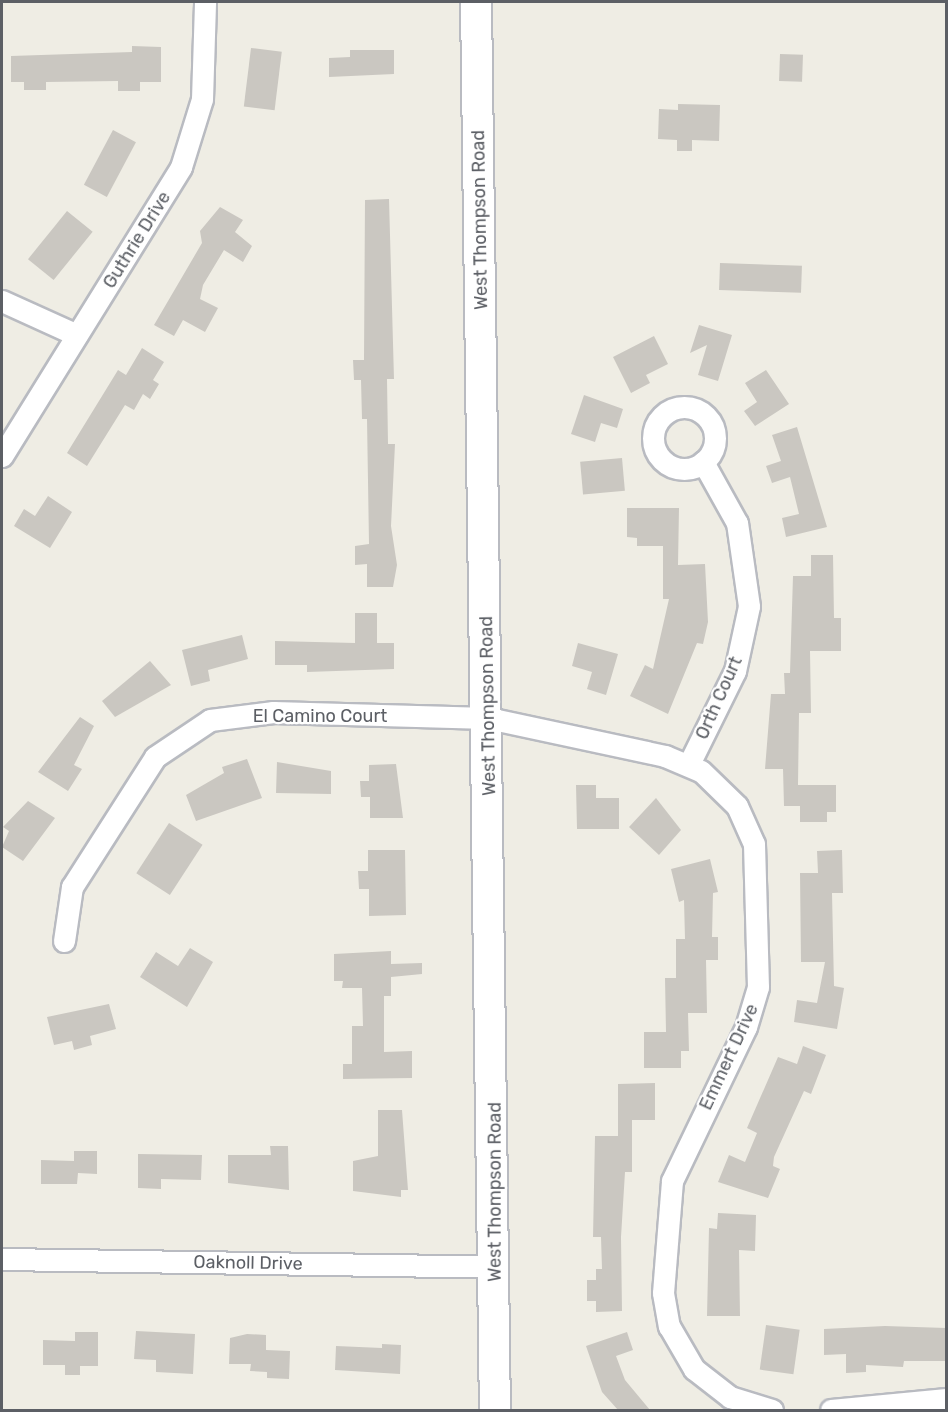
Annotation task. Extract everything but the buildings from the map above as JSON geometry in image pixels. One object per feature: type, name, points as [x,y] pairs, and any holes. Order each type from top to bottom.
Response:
[{"type":"main road","name":"West Thompson Road","points":[[476,2],[488,718],[495,1410]]},
{"type":"street","name":"Guthrie Drive","points":[[2,456],[171,188],[189,146],[202,99],[206,2]]},
{"type":"street","points":[[2,301],[77,335]]},
{"type":"street","name":"Orth Court","points":[[689,764],[735,671],[749,606],[737,523],[704,462]]},
{"type":"street","name":"El Camino Court","points":[[64,941],[72,887],[155,757],[210,720],[273,712],[488,718]]},
{"type":"street","name":"Emmert Drive","points":[[488,718],[689,764],[729,796],[752,838],[758,873],[758,987],[746,1027],[672,1181],[663,1285],[666,1318],[688,1362],[708,1383],[741,1402],[772,1410]]},
{"type":"street","name":"Oaknoll Drive","points":[[2,1259],[495,1267]]},
{"type":"street","points":[[831,1410],[946,1399]]}]
